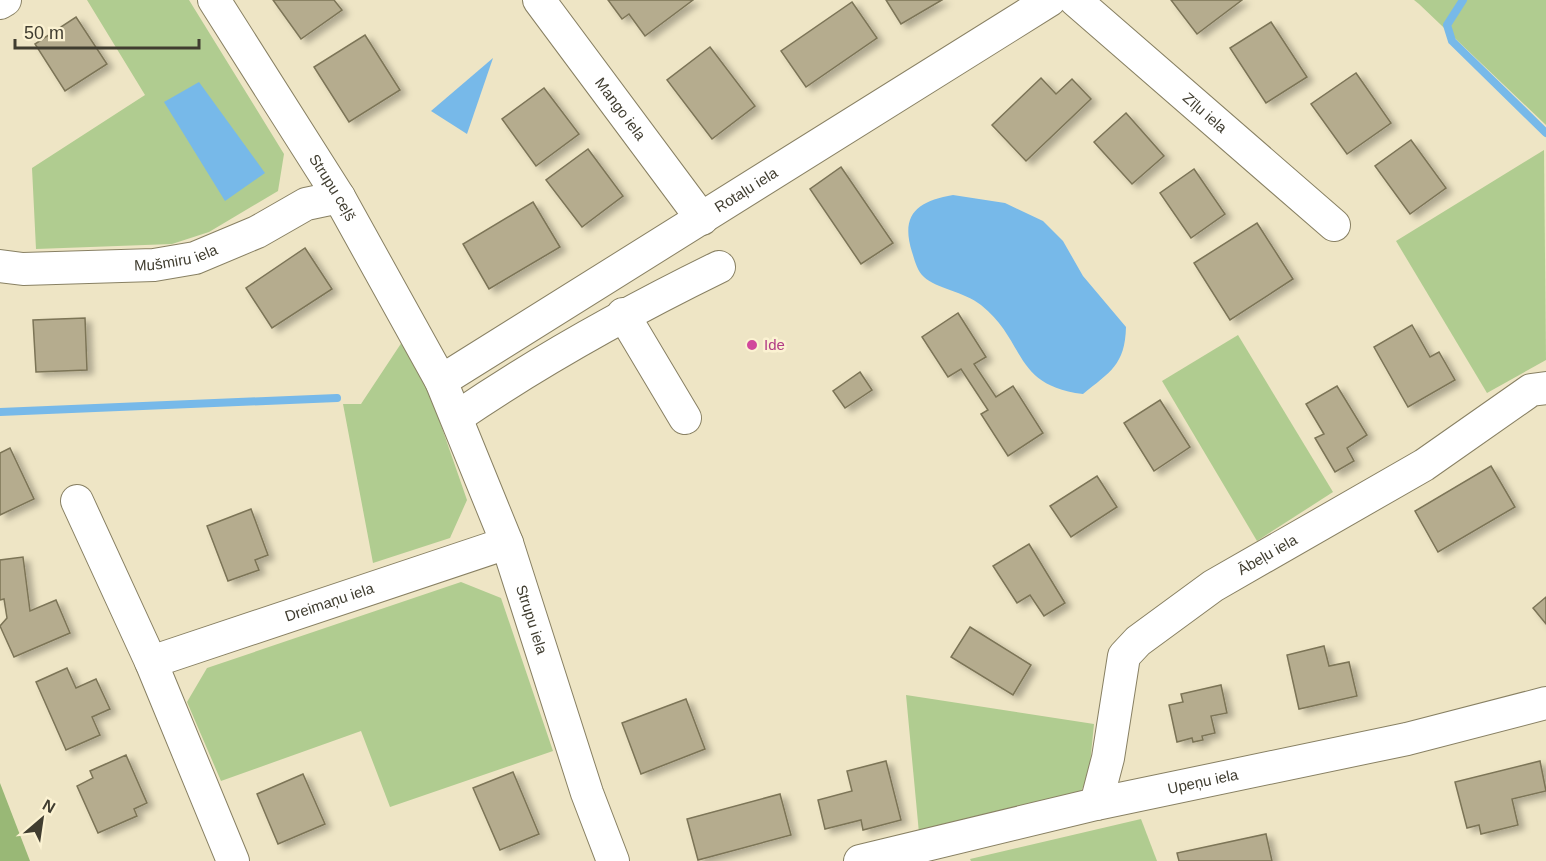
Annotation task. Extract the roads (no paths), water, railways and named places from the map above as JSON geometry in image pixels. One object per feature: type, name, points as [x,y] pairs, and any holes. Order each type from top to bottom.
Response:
[{"type":"street","points":[[0,3],[5,0]]},
{"type":"street","name":"Strupu ceļš","points":[[214,0],[339,197],[441,381]]},
{"type":"street","name":"Mango iela","points":[[539,0],[702,219]]},
{"type":"street","name":"Rotaļu iela","points":[[441,381],[1050,0]]},
{"type":"street","name":"Zīļu iela","points":[[1075,0],[1334,225]]},
{"type":"street","name":"Mušmiru iela","points":[[0,266],[23,269],[154,265],[195,258],[257,232],[306,204],[339,197]]},
{"type":"street","points":[[457,417],[519,375],[623,314],[719,267]]},
{"type":"street","points":[[623,314],[685,418]]},
{"type":"street","name":"Strupu iela","points":[[441,381],[507,543],[588,793],[613,861]]},
{"type":"street","name":"Ābeļu iela","points":[[1096,804],[1108,758],[1124,656],[1138,641],[1213,586],[1424,465],[1531,390],[1546,388]]},
{"type":"street","points":[[77,501],[151,662],[233,861]]},
{"type":"street","name":"Dreimaņu iela","points":[[151,662],[507,543]]},
{"type":"street","name":"Upeņu iela","points":[[860,861],[1096,804],[1407,740],[1546,703]]},
{"type":"water","points":[[493,58],[467,134],[431,111]]},
{"type":"water","points":[[199,82],[265,173],[225,201],[164,102]]},
{"type":"water","points":[[953,195],[1005,203],[1043,221],[1063,241],[1083,276],[1126,327],[1123,350],[1119,359],[1108,373],[1083,394],[1060,389],[1044,382],[1032,372],[996,319],[981,305],[929,281],[920,272],[909,239],[910,219],[921,206],[930,201]]},
{"type":"waterway","points":[[1463,0],[1447,25],[1452,41],[1546,133]]},
{"type":"waterway","points":[[0,412],[337,398]]},
{"type":"place","name":"Ide","points":[[752,345]]}]
